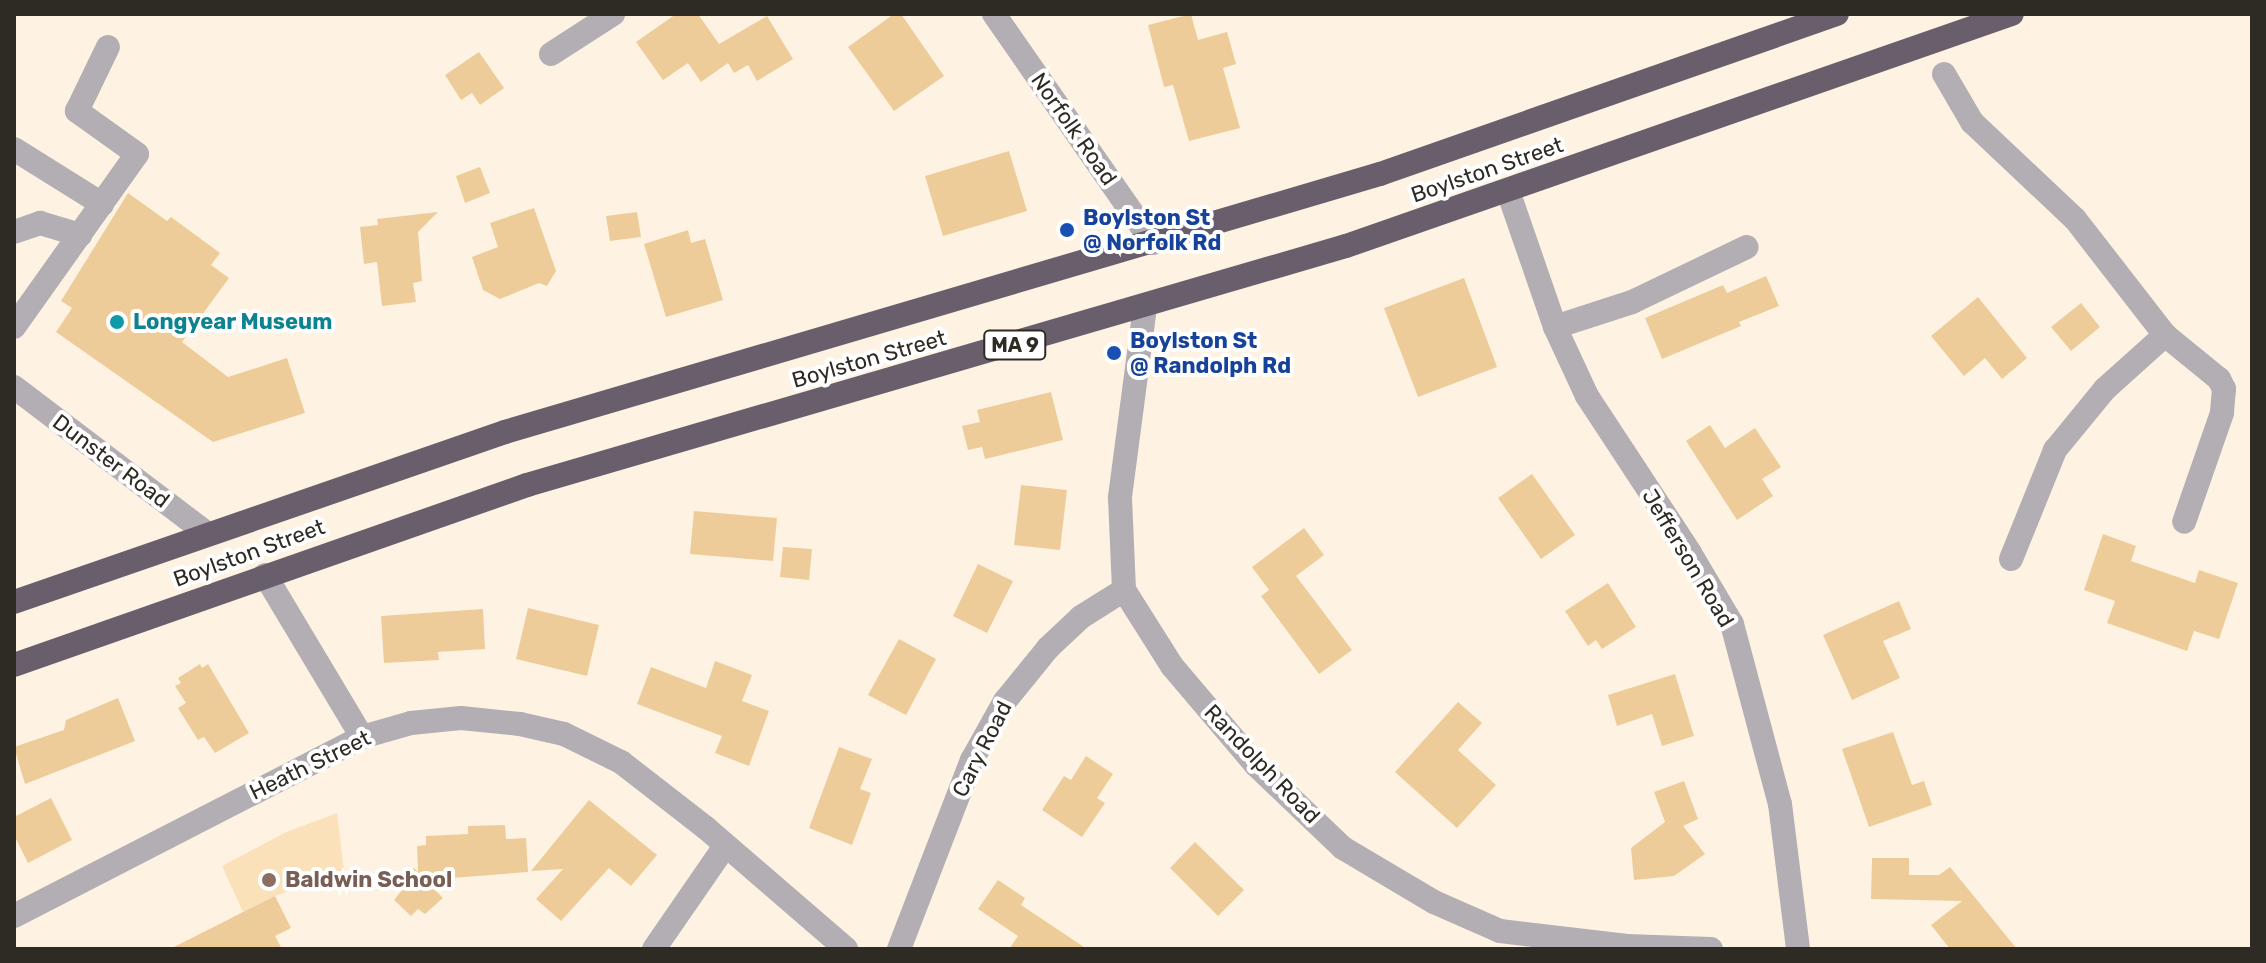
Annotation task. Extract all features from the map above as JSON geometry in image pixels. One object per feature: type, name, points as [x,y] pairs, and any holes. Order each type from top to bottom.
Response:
[{"type":"highway","name":"Boylston Street","points":[[14,602],[505,432],[1380,174],[1837,14]]},
{"type":"highway","name":"Boylston Street","points":[[14,665],[265,575],[580,469],[1294,263],[2012,14]]},
{"type":"street","points":[[551,54],[613,14]]},
{"type":"street","name":"Norfolk Road","points":[[994,14],[1153,243]]},
{"type":"street","points":[[18,314],[80,235],[137,154],[77,111],[108,47]]},
{"type":"street","points":[[1944,74],[1972,122],[2075,219],[2165,335],[2212,370],[2224,389],[2222,413],[2184,522]]},
{"type":"street","points":[[14,149],[102,204]]},
{"type":"street","name":"Jefferson Road","points":[[1508,191],[1555,327],[1574,371],[1610,436],[1690,553],[1732,624],[1780,804],[1798,949]]},
{"type":"street","points":[[14,232],[40,223],[80,235]]},
{"type":"street","points":[[1555,327],[1632,302],[1747,247]]},
{"type":"street","name":"Randolph Road","points":[[1145,307],[1120,498],[1124,590],[1172,666],[1256,765],[1343,848],[1434,902],[1500,931],[1627,946],[1711,949]]},
{"type":"street","points":[[2011,559],[2055,450],[2105,389],[2165,335]]},
{"type":"street","name":"Dunster Road","points":[[14,387],[208,534]]},
{"type":"street","points":[[265,575],[362,737]]},
{"type":"street","name":"Cary Road","points":[[899,949],[972,760],[1005,701],[1048,648],[1070,627],[1124,590]]},
{"type":"street","name":"Heath Street","points":[[14,916],[362,737],[411,723],[461,718],[520,724],[564,734],[621,762],[650,782],[846,949]]},
{"type":"street","points":[[654,949],[725,846]]},
{"type":"shaded area","points":[[337,813],[344,871],[275,896],[243,912],[222,866],[286,832]]},
{"type":"building","points":[[676,14],[698,14],[719,44],[767,16],[793,59],[757,81],[748,65],[734,73],[728,63],[701,82],[688,63],[663,80],[636,42]]},
{"type":"building","points":[[894,14],[901,14],[944,76],[894,111],[848,47]]},
{"type":"building","points":[[1191,14],[1198,40],[1227,32],[1236,64],[1223,68],[1240,128],[1189,141],[1173,85],[1164,87],[1148,25]]},
{"type":"building","points":[[479,52],[504,88],[480,105],[472,93],[461,100],[445,75]]},
{"type":"building","points":[[1009,151],[1027,211],[943,236],[925,176]]},
{"type":"building","points":[[480,167],[490,193],[465,203],[456,176]]},
{"type":"building","name":"Longyear Museum","points":[[128,193],[167,221],[171,217],[220,253],[211,265],[229,278],[182,342],[228,377],[287,358],[305,413],[213,442],[56,332],[72,308],[61,301]]},
{"type":"building","points":[[534,208],[556,271],[547,286],[539,283],[500,299],[483,290],[472,257],[498,247],[490,223]]},
{"type":"building","points":[[438,212],[418,232],[422,281],[413,283],[416,302],[382,306],[377,262],[364,264],[360,227],[378,225],[377,219]]},
{"type":"building","points":[[637,212],[641,237],[610,241],[606,216]]},
{"type":"building","points":[[688,230],[691,243],[705,239],[723,300],[666,317],[644,244]]},
{"type":"building","points":[[1766,276],[1779,306],[1739,322],[1741,326],[1662,359],[1645,318],[1723,285],[1727,293]]},
{"type":"building","points":[[1464,278],[1497,367],[1418,397],[1384,308]]},
{"type":"building","points":[[1978,297],[2027,358],[2002,379],[1985,358],[1964,376],[1931,336]]},
{"type":"building","points":[[2081,303],[2100,327],[2071,351],[2051,327]]},
{"type":"building","points":[[1051,392],[1063,440],[985,459],[982,447],[968,450],[962,426],[980,422],[977,410]]},
{"type":"building","points":[[1710,425],[1725,448],[1755,428],[1781,467],[1762,479],[1773,496],[1737,520],[1686,441]]},
{"type":"building","points":[[1532,474],[1575,535],[1541,559],[1498,498]]},
{"type":"building","points":[[1021,485],[1067,490],[1060,550],[1014,545]]},
{"type":"building","points":[[694,511],[777,518],[773,561],[690,554]]},
{"type":"building","points":[[1304,528],[1324,555],[1296,576],[1352,650],[1319,674],[1261,596],[1269,590],[1252,567]]},
{"type":"building","points":[[2103,534],[2136,546],[2131,561],[2195,583],[2199,570],[2238,583],[2219,639],[2194,631],[2187,651],[2107,623],[2115,601],[2084,590]]},
{"type":"building","points":[[783,547],[812,549],[809,580],[780,577]]},
{"type":"building","points":[[978,564],[1013,581],[987,633],[953,616]]},
{"type":"building","points":[[1608,583],[1636,627],[1602,649],[1596,640],[1588,646],[1565,611]]},
{"type":"building","points":[[1899,601],[1911,629],[1883,641],[1900,678],[1852,700],[1823,635]]},
{"type":"building","points":[[528,608],[599,625],[587,676],[516,659]]},
{"type":"building","points":[[483,609],[485,649],[438,652],[439,660],[384,663],[381,616]]},
{"type":"building","points":[[899,639],[936,659],[906,715],[868,695]]},
{"type":"building","points":[[715,661],[752,675],[742,701],[769,711],[749,766],[715,753],[722,736],[637,704],[651,667],[706,688]]},
{"type":"building","points":[[200,664],[202,668],[208,664],[249,733],[215,753],[204,737],[198,740],[178,708],[186,703],[175,686],[181,683],[178,678]]},
{"type":"building","points":[[1675,674],[1694,736],[1662,746],[1652,714],[1617,726],[1608,695]]},
{"type":"building","points":[[118,698],[135,741],[25,784],[14,747],[64,730],[66,720]]},
{"type":"building","points":[[1458,702],[1482,723],[1458,750],[1496,785],[1457,828],[1395,772]]},
{"type":"building","points":[[1893,732],[1912,785],[1924,781],[1932,805],[1869,827],[1842,749]]},
{"type":"building","points":[[839,747],[872,759],[860,789],[871,793],[852,845],[809,828]]},
{"type":"building","points":[[1086,756],[1113,774],[1097,798],[1105,803],[1082,837],[1042,810],[1064,776],[1071,780]]},
{"type":"building","points":[[1684,781],[1698,819],[1683,826],[1705,854],[1674,876],[1634,880],[1631,848],[1665,822],[1654,792]]},
{"type":"building","points":[[51,798],[72,840],[28,863],[14,835],[14,817]]},
{"type":"building","points":[[589,800],[657,855],[631,886],[609,868],[561,921],[536,899],[563,869],[531,871]]},
{"type":"building","points":[[505,825],[506,839],[526,838],[528,872],[425,880],[443,898],[425,914],[418,909],[411,916],[394,900],[402,890],[397,883],[414,868],[418,872],[417,846],[426,845],[426,836],[468,834],[468,826]]},
{"type":"building","points":[[1195,842],[1244,890],[1218,916],[1170,868]]},
{"type":"building","points":[[1872,858],[1909,858],[1909,875],[1939,875],[1950,867],[2017,949],[1950,949],[1931,925],[1962,901],[1871,899]]},
{"type":"building","points":[[998,880],[1025,898],[1021,905],[1087,949],[1009,949],[1018,936],[978,909]]},
{"type":"building","name":"Baldwin School","points":[[275,896],[291,928],[275,936],[282,949],[170,949]]},
{"type":"place","name":"Boylston St @ Norfolk Rd","points":[[1067,230]]},
{"type":"place","name":"Longyear Museum","points":[[117,322]]},
{"type":"place","name":"Boylston St @ Randolph Rd","points":[[1114,353]]},
{"type":"place","name":"Baldwin School","points":[[269,880]]}]
